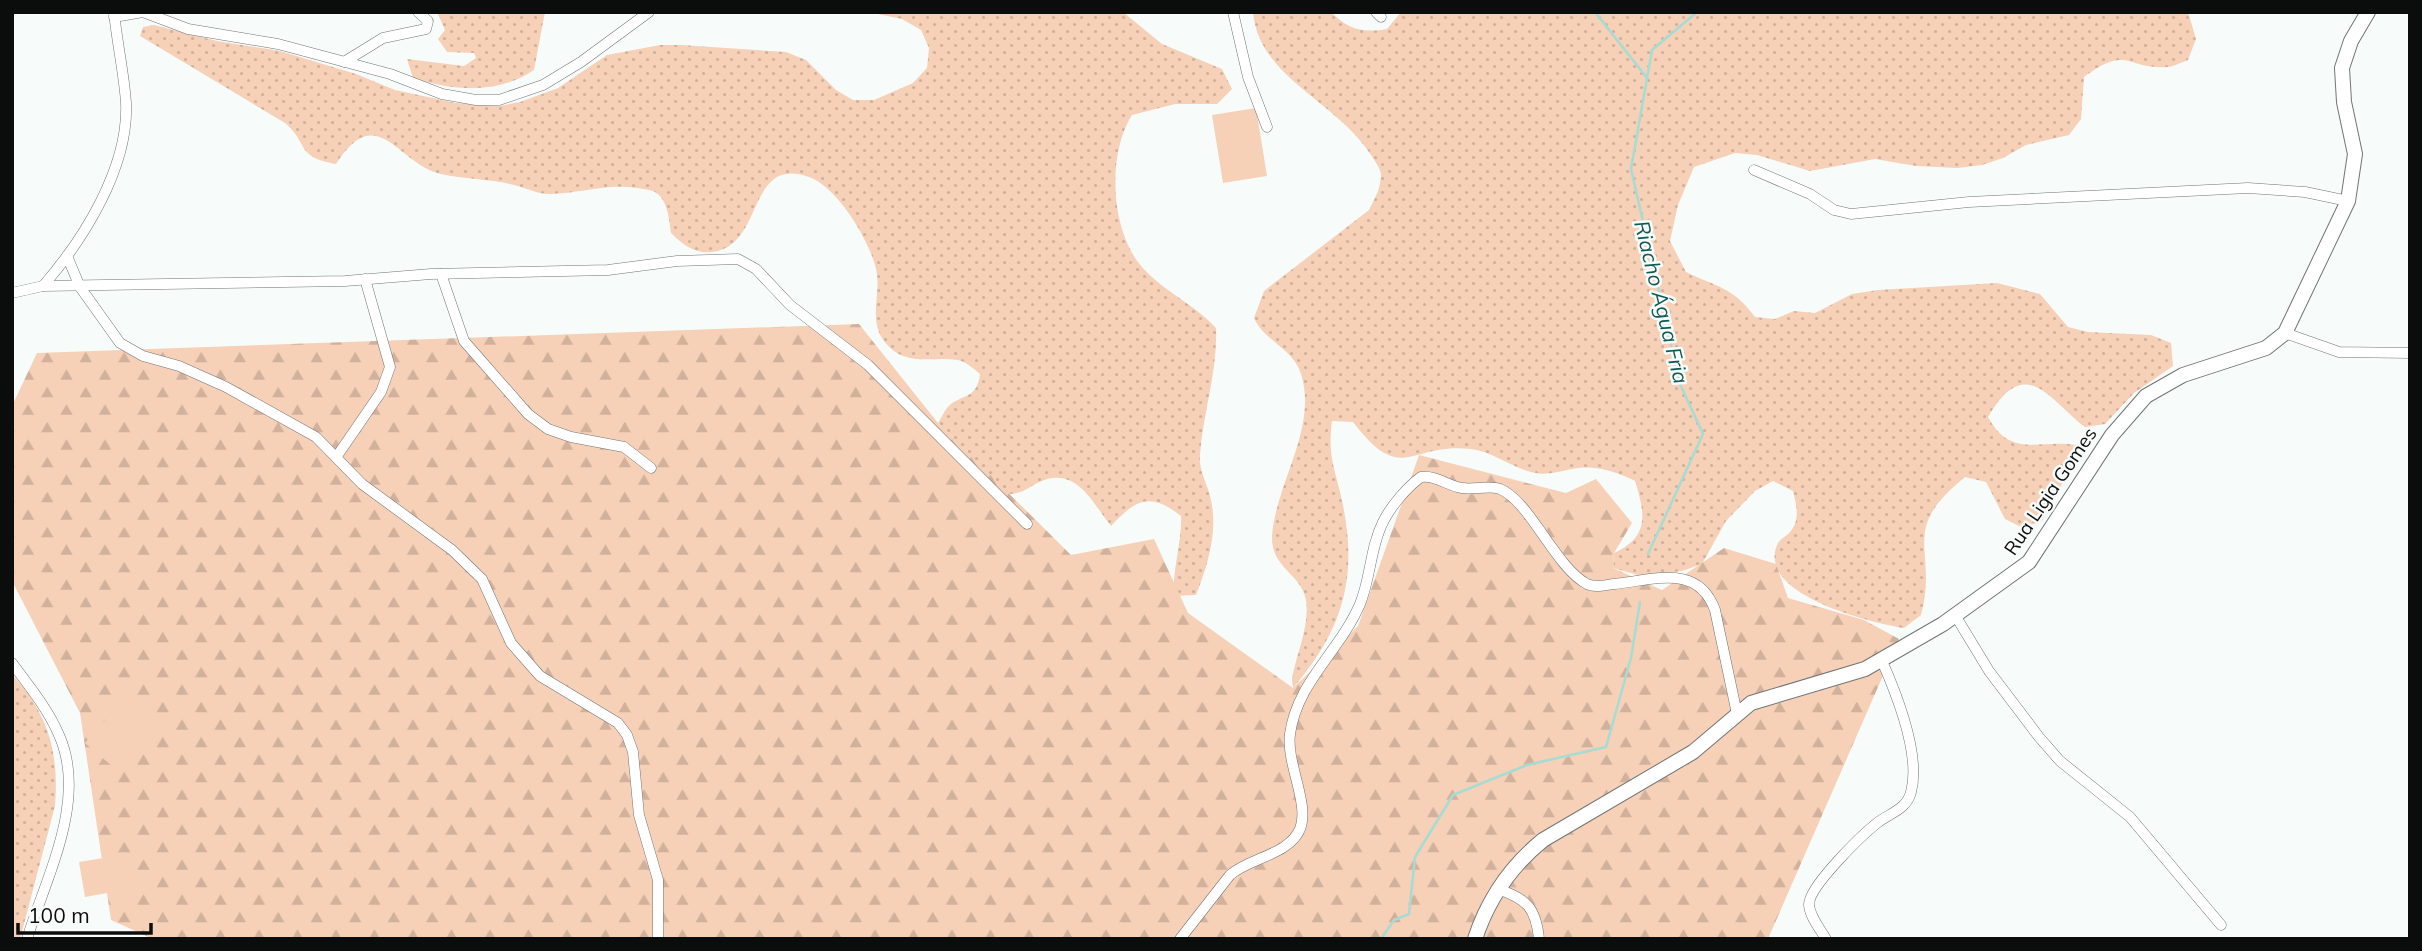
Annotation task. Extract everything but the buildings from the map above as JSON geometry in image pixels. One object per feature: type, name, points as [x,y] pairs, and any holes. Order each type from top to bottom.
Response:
[{"type":"street","points":[[43,286],[66,256],[108,182],[124,136],[126,105],[114,14],[143,12],[188,29],[244,36],[390,74],[442,94],[476,100],[499,100],[543,85],[582,62],[649,12]]},
{"type":"street","points":[[344,62],[383,38],[426,29],[429,21],[418,12]]},
{"type":"street","points":[[1233,12],[1240,29],[1248,77],[1267,127]]},
{"type":"street","points":[[2368,12],[2351,41],[2342,68],[2344,102],[2355,154],[2348,201],[2285,333],[2339,352],[2410,353]]},
{"type":"street","points":[[1754,170],[1810,194],[1834,210],[1850,214],[1969,202],[2248,188],[2305,192],[2348,201]]},
{"type":"street","points":[[66,256],[80,286],[120,343],[131,350],[198,373],[316,437],[362,484],[452,550],[482,579],[511,643],[540,676],[606,713],[627,735],[633,752],[639,815],[659,880],[658,939]]},
{"type":"street","points":[[12,293],[43,286],[365,279],[441,274],[608,270],[727,258],[746,261],[790,305],[868,365],[1027,524]]},
{"type":"street","points":[[441,274],[464,341],[528,414],[548,429],[571,437],[624,447],[651,468]]},
{"type":"street","points":[[337,456],[381,392],[390,367],[365,279]]},
{"type":"street","points":[[96,307],[104,285]]},
{"type":"street","name":"Rua Ligia Gomes","points":[[1475,939],[1489,902],[1527,854],[1543,840],[1693,752],[1751,703],[1865,669],[1955,615],[2029,562],[2112,435],[2146,396],[2183,375],[2266,348],[2285,333]]},
{"type":"street","points":[[1180,939],[1239,867],[1284,847],[1299,832],[1302,808],[1289,737],[1295,709],[1305,686],[1332,651],[1359,605],[1384,520],[1409,487],[1421,477],[1433,478],[1461,488],[1494,488],[1510,495],[1554,550],[1586,584],[1602,586],[1674,578],[1701,584],[1710,594],[1716,610],[1737,714]]},
{"type":"street","points":[[1955,615],[2008,698],[2045,744],[2060,761],[2130,817],[2221,925]]},
{"type":"street","points":[[1826,939],[1809,909],[1812,893],[1873,827],[1902,807],[1912,790],[1914,771],[1906,731],[1882,661]]},
{"type":"street","points":[[12,663],[59,734],[66,753],[68,776],[62,834],[27,939]]},
{"type":"street","points":[[1499,888],[1519,896],[1532,907],[1539,939]]},
{"type":"green space","points":[[437,12],[545,12],[534,70],[505,84],[491,87],[460,88],[413,78],[407,59],[464,66],[476,58],[474,53],[447,52],[438,39],[445,30]]},
{"type":"green space","points":[[868,12],[1123,12],[1162,44],[1222,69],[1232,89],[1217,104],[1175,104],[1132,115],[1124,131],[1116,171],[1118,213],[1131,252],[1150,276],[1216,328],[1215,360],[1200,455],[1212,508],[1213,534],[1205,572],[1196,595],[1174,596],[1181,516],[1170,508],[1152,501],[1144,502],[1128,510],[1111,526],[1082,489],[1062,478],[1051,478],[1026,490],[1007,494],[938,423],[952,403],[972,393],[980,374],[958,360],[918,359],[900,355],[884,341],[877,325],[878,282],[869,248],[842,204],[820,183],[809,177],[789,174],[775,179],[765,189],[741,235],[729,246],[712,252],[700,252],[685,245],[671,233],[665,204],[653,191],[612,187],[547,194],[502,182],[441,174],[426,168],[388,141],[376,136],[364,137],[351,145],[336,164],[323,161],[308,153],[285,123],[140,36],[143,27],[154,25],[217,41],[280,51],[356,74],[395,90],[456,103],[499,106],[520,102],[558,88],[607,55],[660,45],[786,52],[806,60],[836,90],[853,100],[874,100],[913,83],[927,68],[929,48],[921,30],[902,19]]},
{"type":"green space","points":[[1253,12],[1331,12],[1356,29],[1370,31],[1387,29],[1401,12],[2188,12],[2196,39],[2188,60],[2167,67],[2154,67],[2119,60],[2099,67],[2084,77],[2081,119],[2069,135],[2026,145],[2003,158],[1982,165],[1958,168],[1916,166],[1875,159],[1810,171],[1757,155],[1735,153],[1694,167],[1678,205],[1670,241],[1686,272],[1732,294],[1755,317],[1775,319],[1794,311],[1815,313],[1852,294],[1878,290],[1997,283],[2040,294],[2068,327],[2088,332],[2151,335],[2171,343],[2173,366],[2134,393],[2105,424],[2085,427],[2049,395],[2026,384],[2014,387],[2002,398],[1988,417],[1997,430],[2016,443],[2077,445],[2072,465],[2042,521],[2023,528],[2005,519],[1986,482],[1965,477],[1944,496],[1932,512],[1926,527],[1925,592],[1921,615],[1904,628],[1867,620],[1820,603],[1798,591],[1783,577],[1775,561],[1778,543],[1796,522],[1796,507],[1793,491],[1773,481],[1755,491],[1726,521],[1702,564],[1682,571],[1641,576],[1613,568],[1614,553],[1634,539],[1642,523],[1641,503],[1635,481],[1614,472],[1593,468],[1537,473],[1471,449],[1450,448],[1396,457],[1384,453],[1370,442],[1353,422],[1332,421],[1331,455],[1347,532],[1347,581],[1342,603],[1324,645],[1293,688],[1292,679],[1306,620],[1306,600],[1298,583],[1276,556],[1272,536],[1275,516],[1300,435],[1305,394],[1297,365],[1264,333],[1254,318],[1264,291],[1369,210],[1379,188],[1381,174],[1356,136],[1284,72],[1269,54],[1258,35]]},
{"type":"green space","points":[[1256,108],[1267,176],[1223,183],[1212,115]]},
{"type":"green space","points":[[859,324],[938,423],[1071,555],[1154,539],[1188,613],[1293,688],[1358,626],[1419,455],[1566,493],[1596,479],[1632,523],[1614,553],[1613,568],[1662,590],[1724,548],[1776,564],[1788,598],[1864,620],[1899,639],[1768,939],[153,939],[111,920],[80,713],[12,581],[12,406],[37,353]]},
{"type":"green space","points":[[12,674],[25,689],[43,720],[53,752],[56,787],[55,806],[20,939],[12,939]]},
{"type":"green space","points":[[131,690],[164,719],[119,772],[85,743]]},
{"type":"green space","points":[[134,853],[140,887],[85,897],[79,862]]},
{"type":"waterway","name":"Riacho Água Fria","points":[[1595,12],[1647,78]]},
{"type":"waterway","name":"Riacho Água Fria","points":[[1648,554],[1703,434],[1680,384],[1631,169],[1652,50],[1697,12]]},
{"type":"waterway","name":"Riacho Água Fria","points":[[1381,939],[1394,920],[1409,914],[1415,857],[1453,795],[1527,765],[1606,747],[1631,658],[1640,602]]}]
